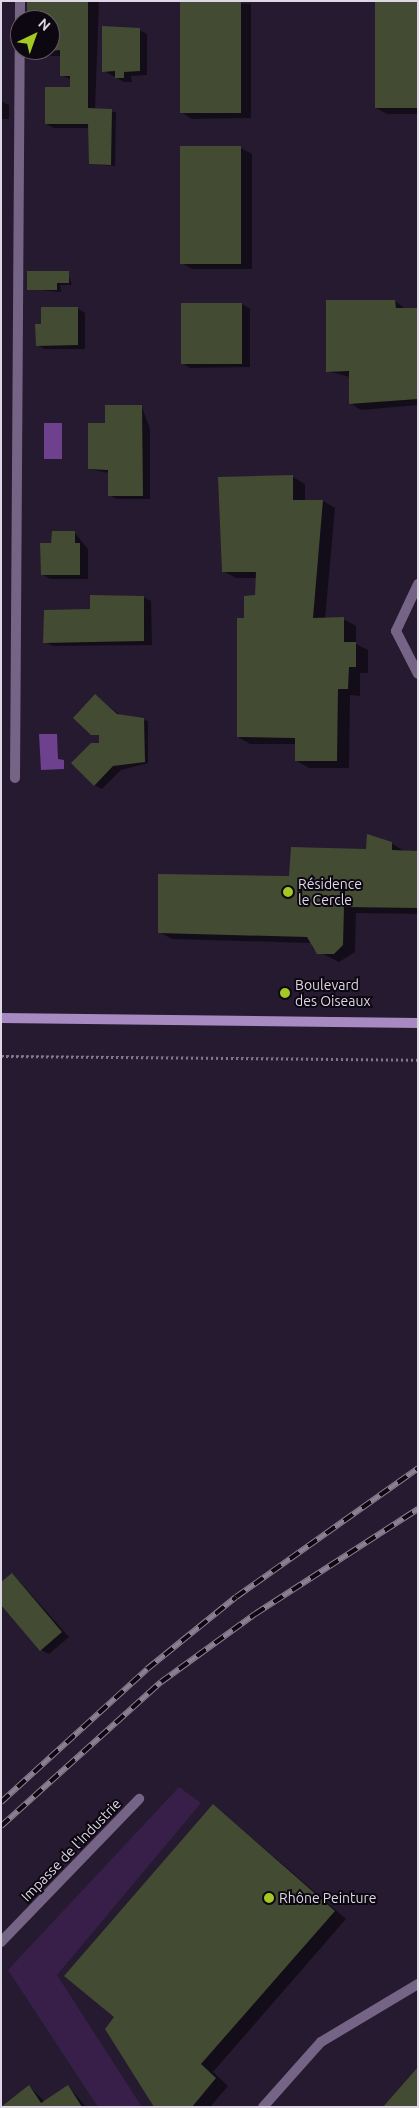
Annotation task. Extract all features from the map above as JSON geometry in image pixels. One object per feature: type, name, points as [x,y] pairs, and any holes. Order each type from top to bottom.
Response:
[{"type":"street","points":[[15,778],[20,1]]},
{"type":"street","points":[[418,584],[396,631],[418,674]]},
{"type":"street","points":[[1,1018],[418,1023]]},
{"type":"street","name":"Impasse de l'Industrie","points":[[1,1942],[139,1799]]},
{"type":"street","points":[[263,2107],[321,2042],[418,1984]]},
{"type":"path","points":[[1,1056],[418,1060]]},
{"type":"shaded area","points":[[44,423],[62,423],[62,459],[44,459]]},
{"type":"shaded area","points":[[39,734],[57,734],[58,759],[64,760],[64,769],[41,770]]},
{"type":"shaded area","points":[[179,1787],[201,1803],[57,1975],[142,2107],[98,2107],[8,1970]]},
{"type":"building","points":[[27,1],[88,1],[88,108],[112,109],[111,165],[89,164],[88,124],[45,124],[45,87],[70,87],[70,76],[60,76],[60,10],[27,10]]},
{"type":"building","points":[[180,1],[241,1],[241,113],[180,113]]},
{"type":"building","points":[[375,1],[418,1],[418,108],[375,108]]},
{"type":"building","points":[[102,26],[140,28],[140,71],[124,72],[124,78],[115,78],[115,71],[102,72]]},
{"type":"building","points":[[180,146],[241,146],[241,264],[180,264]]},
{"type":"building","points":[[27,271],[69,271],[69,283],[57,283],[57,290],[27,290]]},
{"type":"building","points":[[326,300],[395,300],[396,308],[418,308],[418,399],[349,404],[349,371],[326,372]]},
{"type":"building","points":[[181,303],[242,303],[242,364],[181,364]]},
{"type":"building","points":[[41,307],[78,307],[78,345],[36,346],[35,324],[41,324]]},
{"type":"building","points":[[105,405],[142,405],[143,496],[108,496],[108,470],[88,469],[88,423],[105,423]]},
{"type":"building","points":[[293,475],[293,500],[323,500],[313,618],[344,617],[344,642],[356,642],[356,667],[349,667],[348,689],[338,689],[337,761],[295,761],[295,738],[237,737],[237,618],[244,618],[244,596],[255,595],[256,572],[222,572],[218,477]]},
{"type":"building","points":[[52,531],[75,531],[75,543],[80,543],[80,575],[41,575],[40,543],[51,543]]},
{"type":"building","points":[[90,595],[144,596],[144,641],[43,643],[44,610],[90,609]]},
{"type":"building","points":[[95,694],[117,714],[144,718],[145,762],[113,766],[94,786],[71,763],[91,743],[99,743],[99,735],[91,735],[73,718]]},
{"type":"building","name":"Résidence le Cercle","points":[[367,834],[392,842],[392,850],[418,851],[418,908],[344,907],[343,945],[334,954],[317,954],[307,937],[158,933],[158,874],[289,876],[291,847],[366,849]]},
{"type":"building","points":[[12,1573],[62,1632],[40,1651],[1,1605],[1,1582]]},
{"type":"building","points":[[213,1804],[335,1911],[201,2064],[216,2078],[192,2107],[154,2107],[105,2029],[114,2017],[64,1976]]},
{"type":"building","points":[[418,2067],[418,2107],[383,2107]]},
{"type":"building","points":[[29,2085],[41,2103],[68,2085],[82,2107],[1,2107]]},
{"type":"railway","points":[[1,1802],[147,1669],[236,1597],[418,1468]]},
{"type":"railway","points":[[1,1826],[161,1682],[255,1614],[418,1509]]},
{"type":"place","name":"Résidence le Cercle","points":[[288,892]]},
{"type":"place","name":"Boulevard des Oiseaux","points":[[285,993]]},
{"type":"place","name":"Rhône Peinture","points":[[269,1898]]}]
